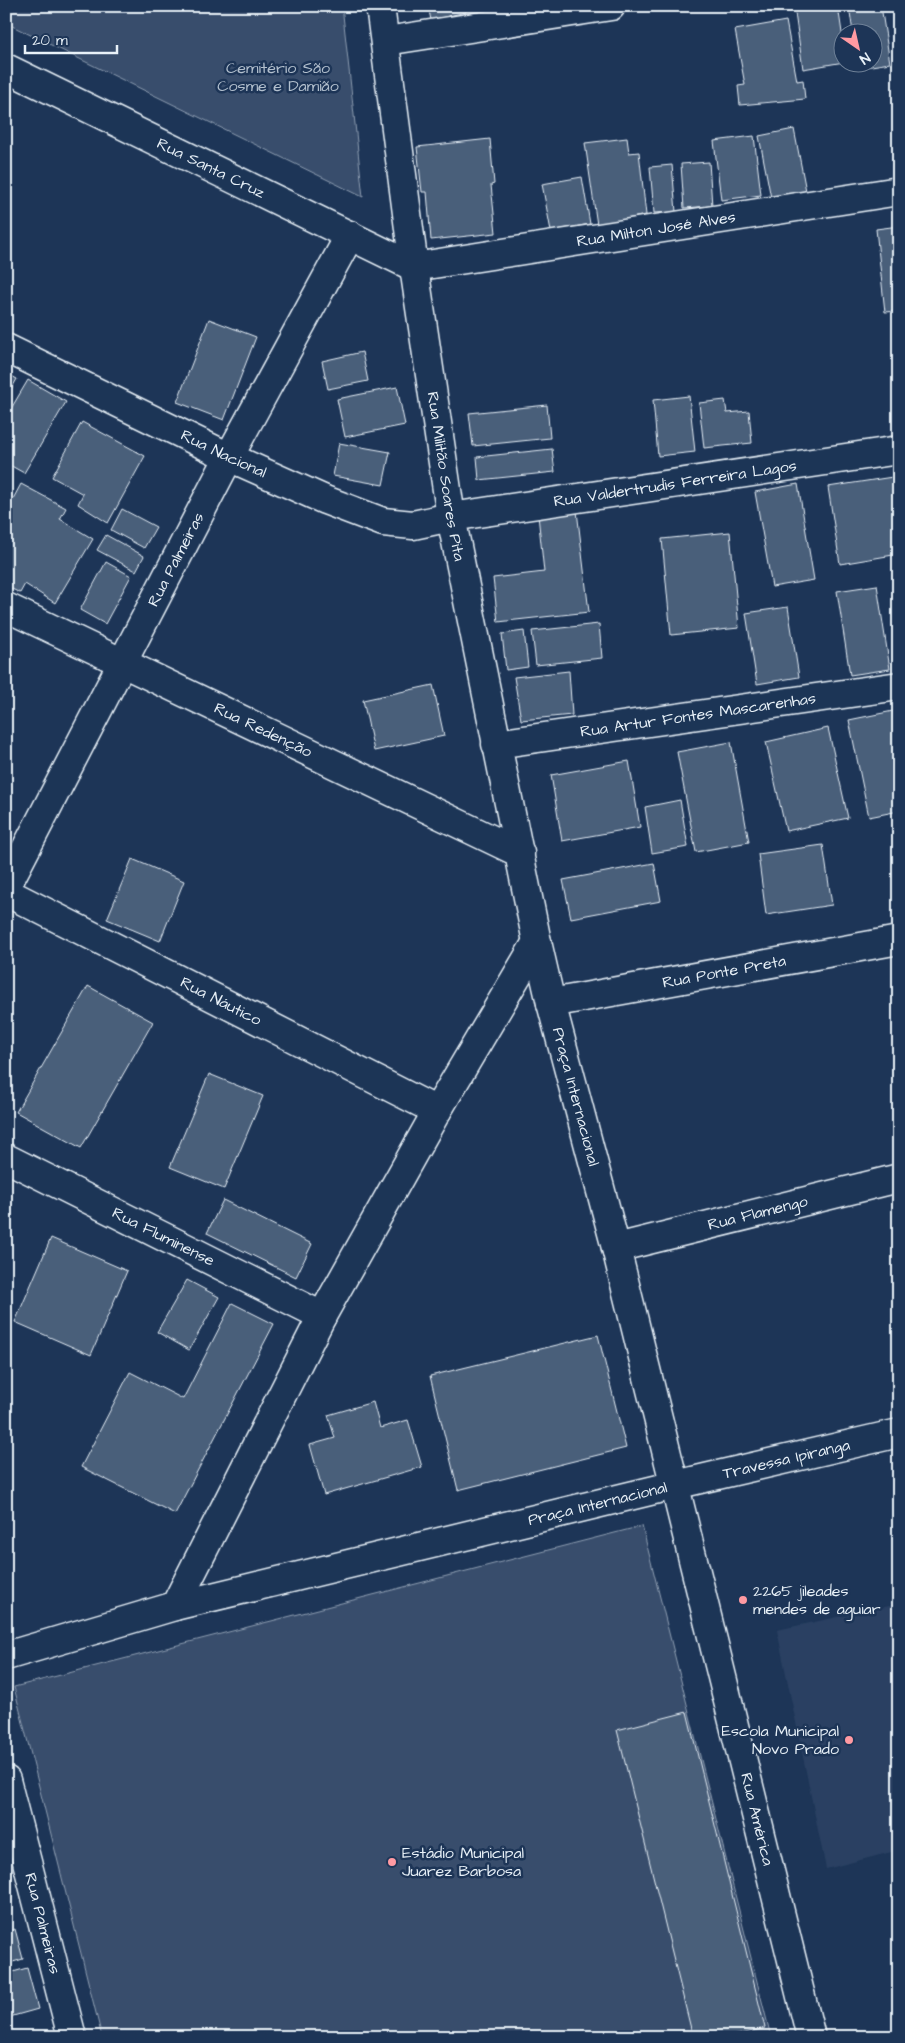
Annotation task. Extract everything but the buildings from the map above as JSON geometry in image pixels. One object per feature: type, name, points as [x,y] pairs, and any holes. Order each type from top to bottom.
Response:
[{"type":"street","name":"Rua Militão Soares Pita","points":[[380,6],[386,40],[414,267],[451,517],[537,942]]},
{"type":"street","points":[[386,40],[611,6]]},
{"type":"street","name":"Rua Santa Cruz","points":[[6,68],[414,267]]},
{"type":"street","name":"Rua Milton José Alves","points":[[414,267],[899,191]]},
{"type":"street","name":"Rua Palmeiras","points":[[6,887],[229,457],[350,235]]},
{"type":"street","name":"Rua Nacional","points":[[6,348],[229,457],[325,500],[383,522],[413,525],[451,517]]},
{"type":"street","name":"Rua Valdertrudis Ferreira Lagos","points":[[451,517],[899,450]]},
{"type":"street","name":"Rua Redenção","points":[[6,607],[520,853]]},
{"type":"street","name":"Rua Artur Fontes Mascarenhas","points":[[496,744],[899,686]]},
{"type":"street","name":"Rua Náutico","points":[[6,892],[437,1111]]},
{"type":"street","name":"Rua Ponte Preta","points":[[551,1003],[899,940]]},
{"type":"street","points":[[175,1606],[322,1316],[437,1111],[537,942]]},
{"type":"street","name":"Praça Internacional","points":[[6,1656],[175,1606],[675,1485],[537,942]]},
{"type":"street","name":"Rua Fluminense","points":[[6,1158],[322,1316]]},
{"type":"street","name":"Rua Flamengo","points":[[616,1248],[899,1178]]},
{"type":"street","name":"Travessa Ipiranga","points":[[675,1485],[899,1433]]},
{"type":"street","name":"Rua América","points":[[675,1485],[811,2037]]},
{"type":"street","name":"Rua Palmeiras","points":[[6,1780],[72,2037]]},
{"type":"shaded area","name":"Escola Municipal Novo Prado","points":[[899,1604],[899,1850],[826,1869],[777,1630]]},
{"type":"green space","name":"Cemitério São Cosme e Damião","points":[[6,6],[342,6],[363,197],[6,23]]},
{"type":"green space","name":"Estádio Municipal Juarez Barbosa","points":[[642,1526],[771,2037],[102,2037],[14,1687]]},
{"type":"place","name":"2265 jileades mendes de aguiar","points":[[743,1600]]},
{"type":"place","name":"Escola Municipal Novo Prado","points":[[849,1740]]},
{"type":"place","name":"Estádio Municipal Juarez Barbosa","points":[[392,1862]]}]
